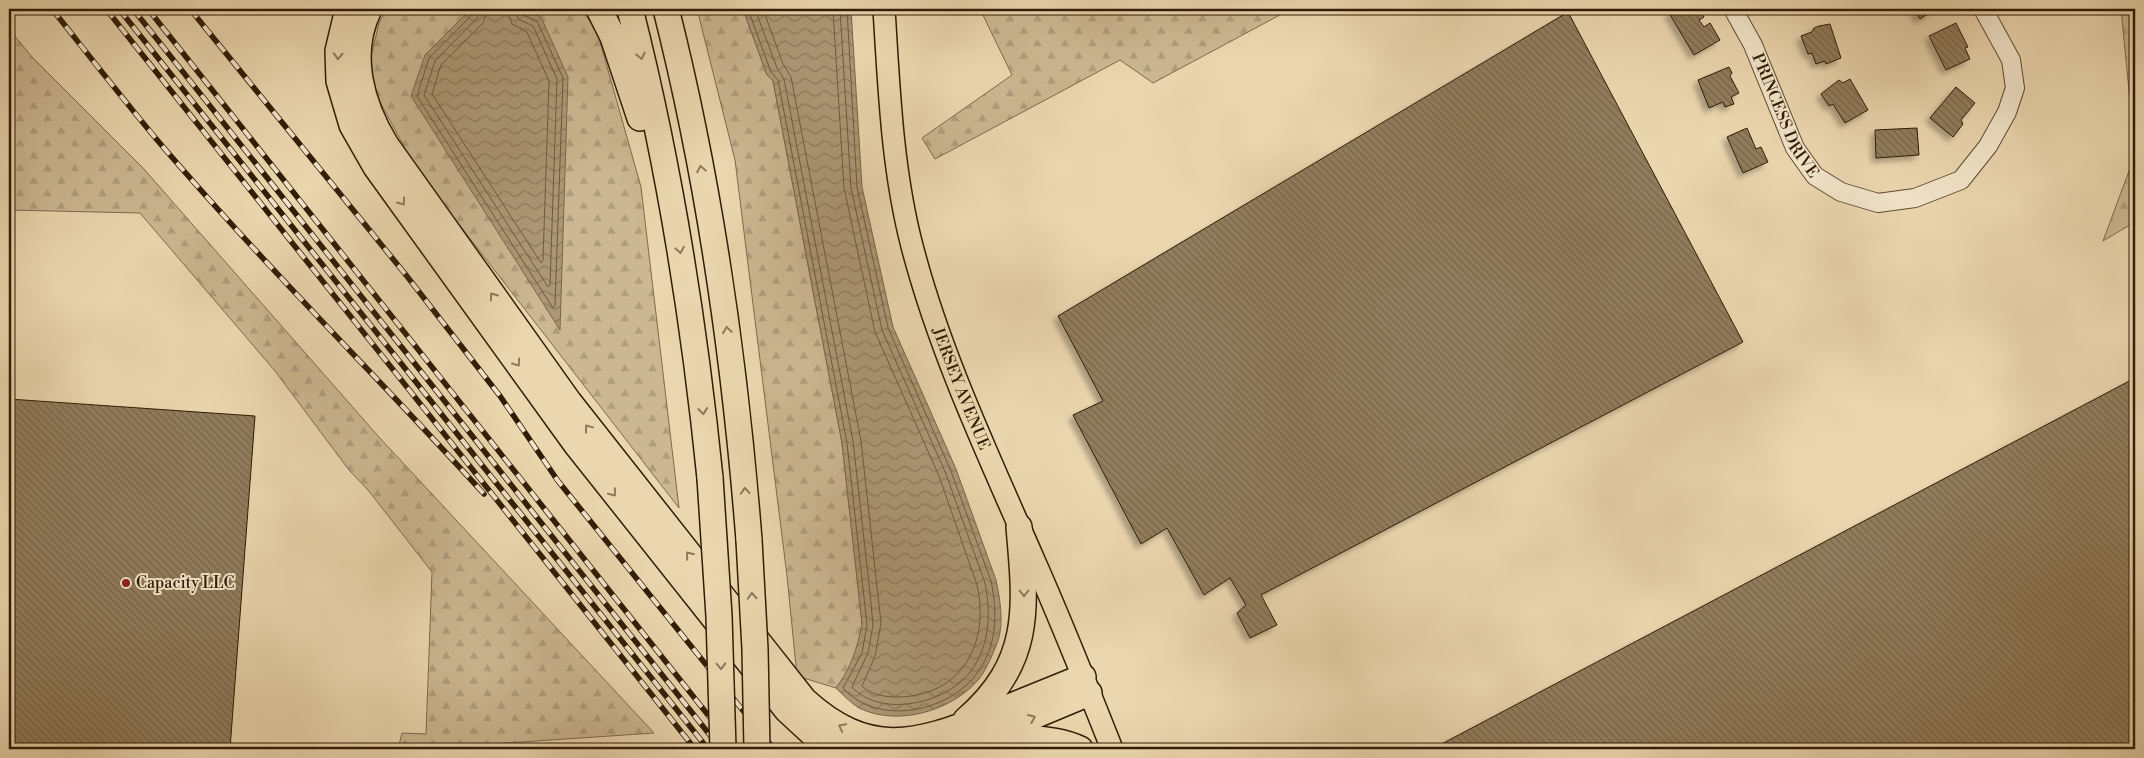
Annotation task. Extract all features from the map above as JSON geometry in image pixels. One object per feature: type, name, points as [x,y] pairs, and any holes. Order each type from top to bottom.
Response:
[{"type":"highway","points":[[348,9],[338,52],[339,81],[352,125],[376,167],[541,397],[649,539],[787,710],[813,734],[842,749]]},
{"type":"highway","points":[[369,9],[359,39],[358,74],[365,103],[386,144],[569,402],[795,691],[828,720],[869,738],[913,741],[1043,739],[1058,741],[1080,749]]},
{"type":"highway","points":[[599,9],[624,68],[675,223]]},
{"type":"highway","points":[[630,9],[675,223],[694,344],[710,478],[719,616],[722,749]]},
{"type":"highway","points":[[666,9],[701,167],[723,298],[741,448],[748,540],[755,649],[757,749]]},
{"type":"highway","points":[[670,9],[674,42]]},
{"type":"highway","points":[[962,740],[981,706],[1009,669],[1017,649],[1024,596],[1019,526]]},
{"type":"highway","points":[[962,740],[1086,685]]},
{"type":"main road","name":"JERSEY AVENUE","points":[[884,9],[894,141],[912,246],[948,354],[1001,487],[1112,749]]},
{"type":"street","name":"PRINCESS DRIVE","points":[[1734,9],[1753,45],[1795,148],[1815,176],[1841,192],[1878,203],[1915,198],[1961,180],[1988,146],[2007,112],[2015,88],[2011,60],[1983,9]]},
{"type":"green space","points":[[387,9],[581,9],[597,31],[641,187],[679,508],[416,169],[378,98],[369,65],[379,23]]},
{"type":"green space","points":[[697,9],[743,9],[767,75],[773,81],[842,443],[859,594],[862,624],[857,651],[848,672],[836,688],[797,676],[787,576],[735,160]]},
{"type":"green space","points":[[980,9],[1291,9],[1153,83],[1120,60],[935,159],[922,138],[1012,75]]},
{"type":"green space","points":[[2121,9],[2135,9],[2135,152]]},
{"type":"green space","points":[[9,29],[32,57],[143,168],[378,436],[654,733],[492,744],[485,749],[398,749],[402,733],[426,734],[432,572],[368,490],[349,470],[275,371],[140,213],[9,210]]},
{"type":"green space","points":[[2135,155],[2135,222],[2103,241]]},
{"type":"water","points":[[471,9],[520,9],[541,17],[568,77],[560,330],[411,96],[425,55]]},
{"type":"water","points":[[743,9],[851,9],[862,187],[893,327],[956,469],[996,580],[1000,603],[1000,634],[990,661],[982,675],[968,690],[954,700],[924,713],[907,716],[874,714],[859,708],[836,688],[853,658],[862,624],[842,443],[773,81],[767,75]]},
{"type":"building","points":[[1676,9],[1699,9],[1704,17],[1699,20],[1704,27],[1710,23],[1720,40],[1694,55],[1669,13]]},
{"type":"building","points":[[1913,9],[1935,9],[1920,19]]},
{"type":"building","points":[[1568,12],[1743,342],[1261,595],[1277,625],[1250,638],[1237,613],[1246,605],[1230,578],[1204,595],[1167,528],[1141,544],[1073,415],[1103,401],[1058,316]]},
{"type":"building","points":[[1956,23],[1968,47],[1965,48],[1970,59],[1946,70],[1929,36]]},
{"type":"building","points":[[1830,24],[1841,58],[1826,64],[1825,61],[1816,64],[1812,53],[1808,54],[1801,36],[1812,32],[1814,28]]},
{"type":"building","points":[[1729,67],[1732,73],[1730,76],[1739,93],[1731,97],[1734,104],[1725,107],[1723,102],[1709,108],[1698,80]]},
{"type":"building","points":[[1850,79],[1868,110],[1845,123],[1833,104],[1829,106],[1821,94],[1839,80],[1843,83]]},
{"type":"building","points":[[1956,87],[1975,103],[1961,120],[1963,124],[1953,137],[1930,118]]},
{"type":"building","points":[[1747,128],[1756,149],[1761,147],[1768,162],[1743,173],[1727,137]]},
{"type":"building","points":[[1917,128],[1919,155],[1876,158],[1875,130]]},
{"type":"building","points":[[2135,378],[2134,749],[1432,749]]},
{"type":"building","name":"Capacity LLC","points":[[9,399],[255,416],[230,749],[9,749]]},
{"type":"railway","points":[[52,9],[145,125],[197,186],[484,494]]},
{"type":"railway","points":[[106,9],[695,749]]},
{"type":"railway","points":[[119,9],[708,749]]},
{"type":"railway","points":[[133,9],[721,749]]},
{"type":"railway","points":[[148,9],[735,749]]},
{"type":"railway","points":[[190,9],[406,275],[500,396],[558,481],[774,749]]},
{"type":"place","name":"Capacity LLC","points":[[126,583]]}]
